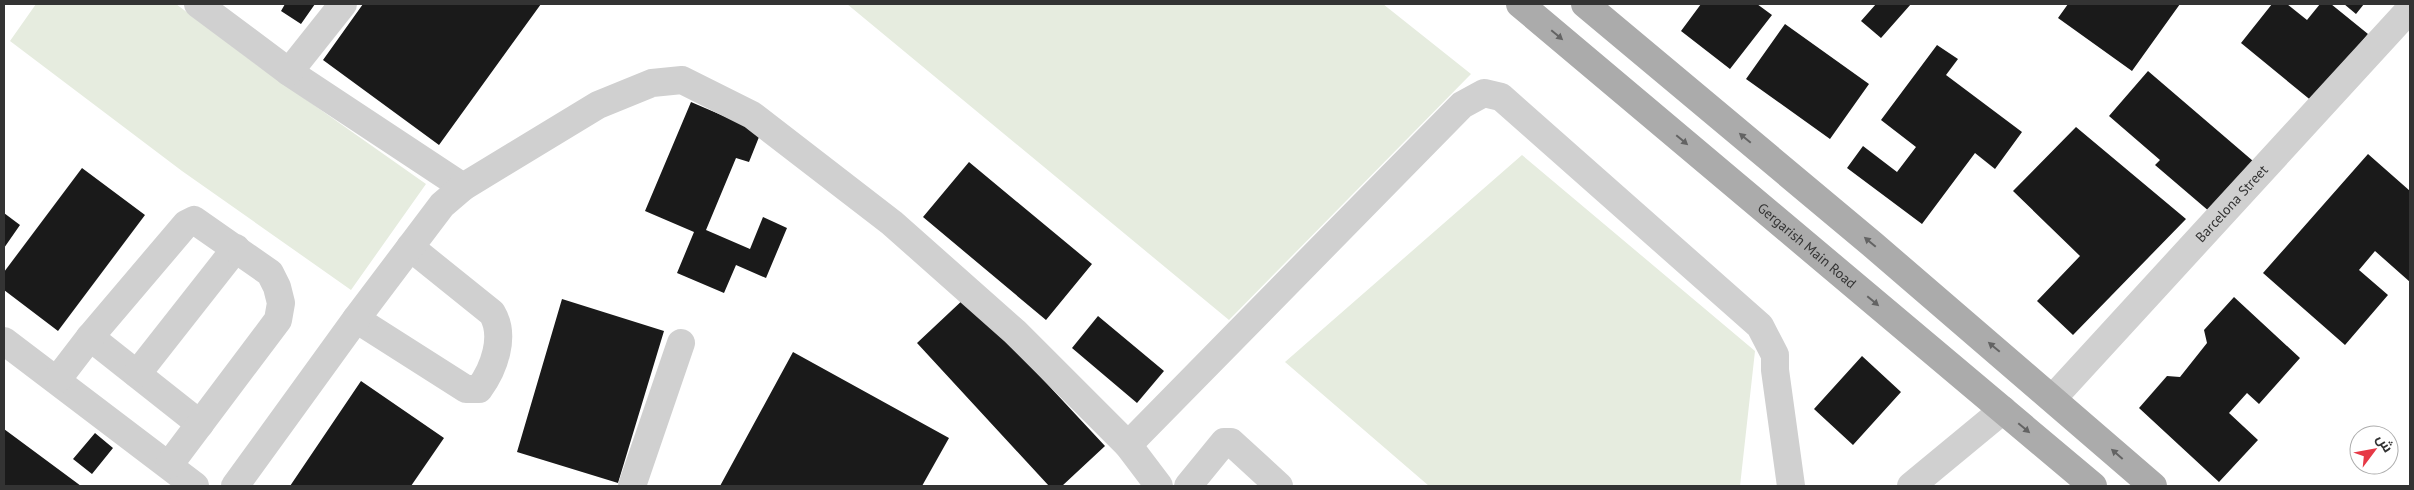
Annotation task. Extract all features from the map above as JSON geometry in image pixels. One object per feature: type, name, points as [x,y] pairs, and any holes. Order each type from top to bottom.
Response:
[{"type":"main road","name":"Gergarish Main Road","points":[[1520,4],[2093,486]]},
{"type":"main road","points":[[1586,4],[2053,398],[2153,486]]},
{"type":"street","points":[[198,4],[289,72],[464,187]]},
{"type":"street","points":[[289,72],[343,4]]},
{"type":"street","name":"Barcelona Street","points":[[2053,398],[2410,9]]},
{"type":"street","points":[[235,486],[356,319],[442,205],[464,187],[598,105],[652,83],[682,80],[752,115],[892,223],[1015,332],[1128,445],[1159,486]]},
{"type":"street","points":[[1128,445],[1462,105],[1484,94],[1501,97],[1760,326],[1775,355],[1775,370],[1791,486]]},
{"type":"street","points":[[57,380],[90,337],[186,224],[194,220],[270,273],[281,303],[278,320],[169,465]]},
{"type":"street","points":[[356,319],[466,389],[479,389],[489,376],[500,336],[492,313],[410,247]]},
{"type":"street","points":[[137,374],[236,248]]},
{"type":"street","points":[[90,337],[200,424]]},
{"type":"street","points":[[4,341],[195,486]]},
{"type":"street","points":[[632,486],[681,343]]},
{"type":"street","points":[[1911,486],[2003,410]]},
{"type":"street","points":[[1188,486],[1224,442],[1231,442],[1278,486]]},
{"type":"shaded area","points":[[36,4],[176,4],[257,65],[426,184],[351,290],[182,171],[10,41]]},
{"type":"shaded area","points":[[847,4],[1383,4],[1471,74],[1229,320]]},
{"type":"shaded area","points":[[1522,155],[1755,351],[1740,486],[1429,486],[1285,362]]},
{"type":"building","points":[[285,4],[315,4],[301,24],[281,11]]},
{"type":"building","points":[[363,4],[541,4],[439,145],[323,60]]},
{"type":"building","points":[[1701,4],[1757,4],[1772,15],[1730,69],[1681,31]]},
{"type":"building","points":[[1876,4],[1911,4],[1881,38],[1861,21]]},
{"type":"building","points":[[2068,4],[2180,4],[2132,71],[2058,18]]},
{"type":"building","points":[[2272,4],[2287,4],[2307,20],[2320,4],[2331,4],[2368,34],[2313,102],[2241,43]]},
{"type":"building","points":[[2344,4],[2364,4],[2356,14]]},
{"type":"building","points":[[1785,24],[1869,84],[1830,139],[1746,79]]},
{"type":"building","points":[[1937,45],[1958,59],[1946,75],[2022,132],[1995,169],[1975,153],[1922,224],[1847,168],[1863,146],[1897,172],[1916,147],[1881,120]]},
{"type":"building","points":[[2148,71],[2253,161],[2210,212],[2155,165],[2160,160],[2109,116]]},
{"type":"building","points":[[691,102],[761,132],[749,162],[736,158],[706,230],[750,249],[763,217],[787,228],[766,278],[736,265],[724,293],[677,273],[694,232],[645,211]]},
{"type":"building","points":[[2076,127],[2186,219],[2073,335],[2037,301],[2080,256],[2013,191]]},
{"type":"building","points":[[2368,154],[2410,191],[2410,282],[2375,251],[2359,270],[2388,295],[2345,345],[2263,273]]},
{"type":"building","points":[[969,162],[1092,264],[1046,320],[923,217]]},
{"type":"building","points":[[82,168],[145,215],[58,331],[4,290],[4,272]]},
{"type":"building","points":[[4,213],[20,225],[4,248]]},
{"type":"building","points":[[966,297],[1105,446],[1062,486],[1049,486],[917,343]]},
{"type":"building","points":[[2234,297],[2300,358],[2259,404],[2247,393],[2229,413],[2258,440],[2219,482],[2139,408],[2167,376],[2180,377],[2207,343],[2204,330]]},
{"type":"building","points":[[562,299],[664,331],[618,483],[517,452]]},
{"type":"building","points":[[1098,316],[1164,371],[1137,403],[1072,348]]},
{"type":"building","points":[[793,352],[949,438],[922,486],[720,486]]},
{"type":"building","points":[[1862,356],[1901,392],[1853,445],[1814,409]]},
{"type":"building","points":[[361,381],[444,438],[411,486],[290,486]]},
{"type":"building","points":[[4,429],[81,486],[4,486]]},
{"type":"building","points":[[95,433],[113,448],[92,474],[73,459]]}]
